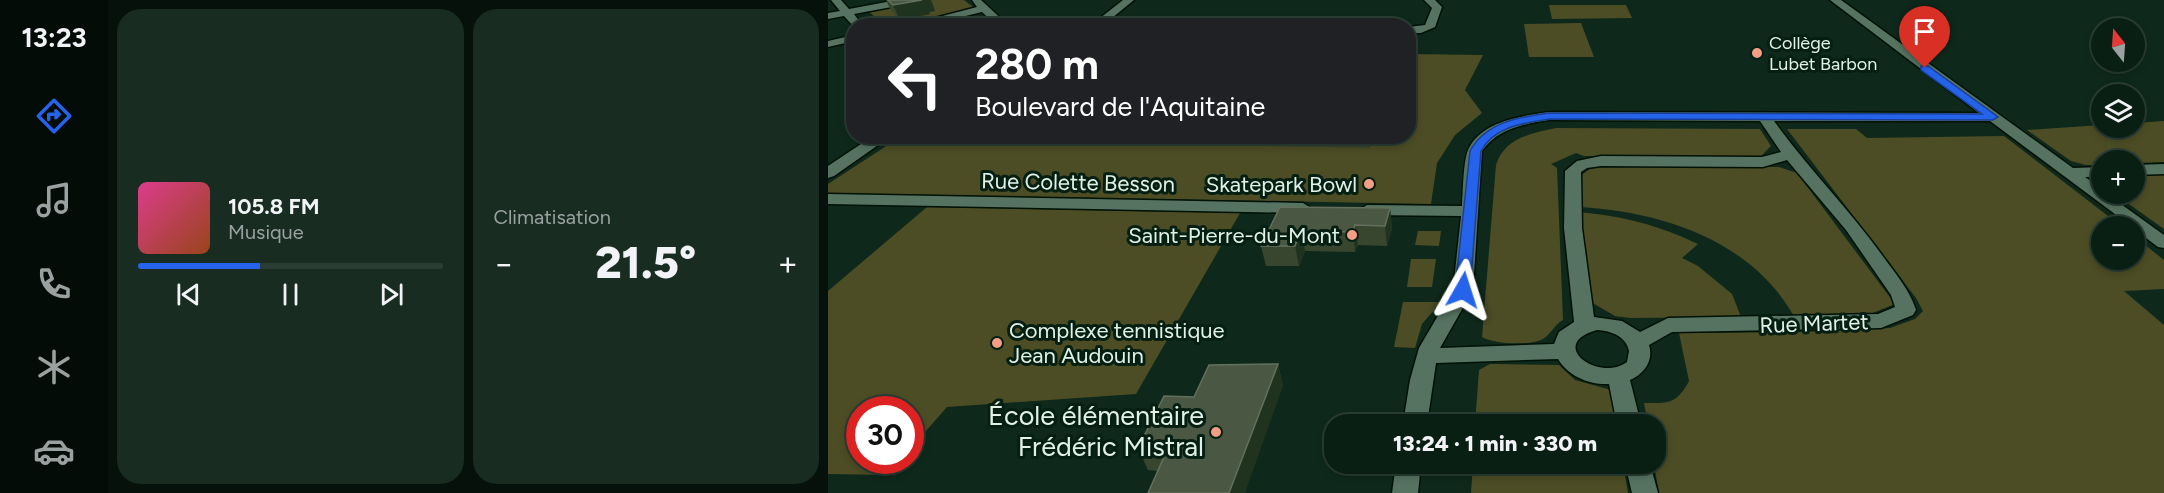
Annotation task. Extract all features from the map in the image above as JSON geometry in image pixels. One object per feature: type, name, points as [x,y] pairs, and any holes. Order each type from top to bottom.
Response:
[{"type":"street","points":[[836,0],[850,18]]},
{"type":"street","points":[[828,16],[913,0]]},
{"type":"street","points":[[1105,18],[1129,0]]},
{"type":"street","points":[[1416,30],[1430,27],[1437,7],[1429,0]]},
{"type":"street","points":[[1835,0],[2164,243]]},
{"type":"street","points":[[934,18],[982,3],[996,18]]},
{"type":"street","points":[[828,45],[846,41]]},
{"type":"street","points":[[1417,414],[1427,356],[1434,338],[1456,306],[1463,290],[1475,151],[1498,128],[1520,120],[1549,116],[1993,117]]},
{"type":"street","name":"Rue Martet","points":[[1638,342],[1668,325],[1881,321],[1906,310],[1901,294],[1852,225],[1790,154],[1764,117]]},
{"type":"street","points":[[828,173],[872,144]]},
{"type":"street","points":[[1585,324],[1573,228],[1573,171],[1582,164],[1601,161],[1763,162],[1790,154]]},
{"type":"street","points":[[2145,170],[2164,169]]},
{"type":"street","points":[[2069,173],[2091,172]]},
{"type":"street","name":"Rue Colette Besson","points":[[828,199],[1323,209]]},
{"type":"street","points":[[1346,209],[1471,211]]},
{"type":"street","points":[[1585,324],[1609,324],[1621,328],[1638,342],[1641,350],[1636,366],[1629,372],[1618,376],[1606,377],[1583,372],[1567,360],[1563,351],[1568,335],[1585,324]]},
{"type":"street","points":[[1427,356],[1563,351]]},
{"type":"street","points":[[1618,376],[1627,414]]},
{"type":"street","points":[[1405,493],[1408,474]]},
{"type":"street","points":[[1640,474],[1645,493]]},
{"type":"shaded area","points":[[922,0],[964,0],[973,7],[938,18],[876,18],[867,10]]},
{"type":"shaded area","points":[[1549,5],[1626,5],[1632,18],[1552,19]]},
{"type":"shaded area","points":[[1581,23],[1594,57],[1529,57],[1524,24]]},
{"type":"shaded area","points":[[1416,54],[1483,55],[1465,90],[1482,113],[1455,135],[1437,163],[1431,204],[828,193],[828,184],[889,144],[1416,144]]},
{"type":"shaded area","points":[[2164,121],[2164,162],[2145,163],[2145,150],[2091,150],[2091,165],[2086,165],[2071,161],[2027,130],[2091,126],[2091,138],[2145,138],[2145,122]]},
{"type":"shaded area","points":[[1556,128],[1760,129],[1771,146],[1760,157],[1584,156],[1576,153],[1551,164],[1557,168],[1563,320],[1546,337],[1530,343],[1495,341],[1482,337],[1496,165],[1505,149],[1520,138]]},
{"type":"shaded area","points":[[1787,129],[1856,129],[1867,138],[2004,136],[2108,216],[2091,216],[2091,270],[2145,270],[2145,245],[2164,260],[2164,289],[2124,291],[2164,325],[2164,493],[1659,493],[1656,474],[1666,474],[1666,414],[1646,414],[1644,403],[1671,401],[1680,395],[1689,381],[1679,333],[1800,332],[1890,328],[1915,319],[1923,311],[1916,298]]},
{"type":"shaded area","points":[[1602,167],[1779,167],[1797,173],[1895,304],[1870,314],[1794,316],[1778,292],[1756,270],[1735,253],[1711,240],[1686,228],[1660,220],[1607,209],[1580,207],[1580,176],[1590,169]]},
{"type":"shaded area","points":[[2164,175],[2164,229],[2129,204],[2145,204],[2145,176]]},
{"type":"shaded area","name":"Complexe tennistique Jean Audouin","points":[[927,207],[1240,213],[1136,394],[947,407],[924,433],[924,396],[846,396],[846,474],[887,475],[828,474],[828,291]]},
{"type":"shaded area","points":[[1579,212],[1640,222],[1698,244],[1682,258],[1698,266],[1732,294],[1741,317],[1630,318],[1615,316],[1591,302]]},
{"type":"shaded area","points":[[1418,231],[1441,231],[1439,246],[1415,245]]},
{"type":"shaded area","points":[[1411,259],[1436,259],[1432,287],[1407,287]]},
{"type":"shaded area","points":[[1403,302],[1441,302],[1422,324],[1415,348],[1394,347]]},
{"type":"shaded area","points":[[1490,364],[1559,365],[1575,380],[1611,390],[1615,414],[1476,414],[1479,370]]},
{"type":"shaded area","points":[[1472,474],[1625,474],[1628,493],[1471,493]]},
{"type":"building","points":[[888,0],[922,0],[893,5]]},
{"type":"building","points":[[1280,207],[1390,208],[1385,226],[1355,225],[1353,232],[1301,231],[1295,246],[1261,246]]},
{"type":"building","name":"École élémentaire Frédéric Mistral","points":[[1278,364],[1229,493],[1148,493],[1168,448],[1138,448],[1164,396],[1194,397],[1209,365]]},
{"type":"place","name":"Collège Lubet Barbon","points":[[1757,53]]},
{"type":"place","name":"Skatepark Bowl","points":[[1369,184]]},
{"type":"place","name":"Saint-Pierre-du-Mont","points":[[1352,235]]},
{"type":"place","name":"Complexe tennistique Jean Audouin","points":[[997,343]]},
{"type":"place","name":"École élémentaire Frédéric Mistral","points":[[1216,432]]},
{"type":"route","points":[[1463,290],[1475,151],[1498,128],[1520,120],[1549,116],[1993,117],[1925,68]]}]
